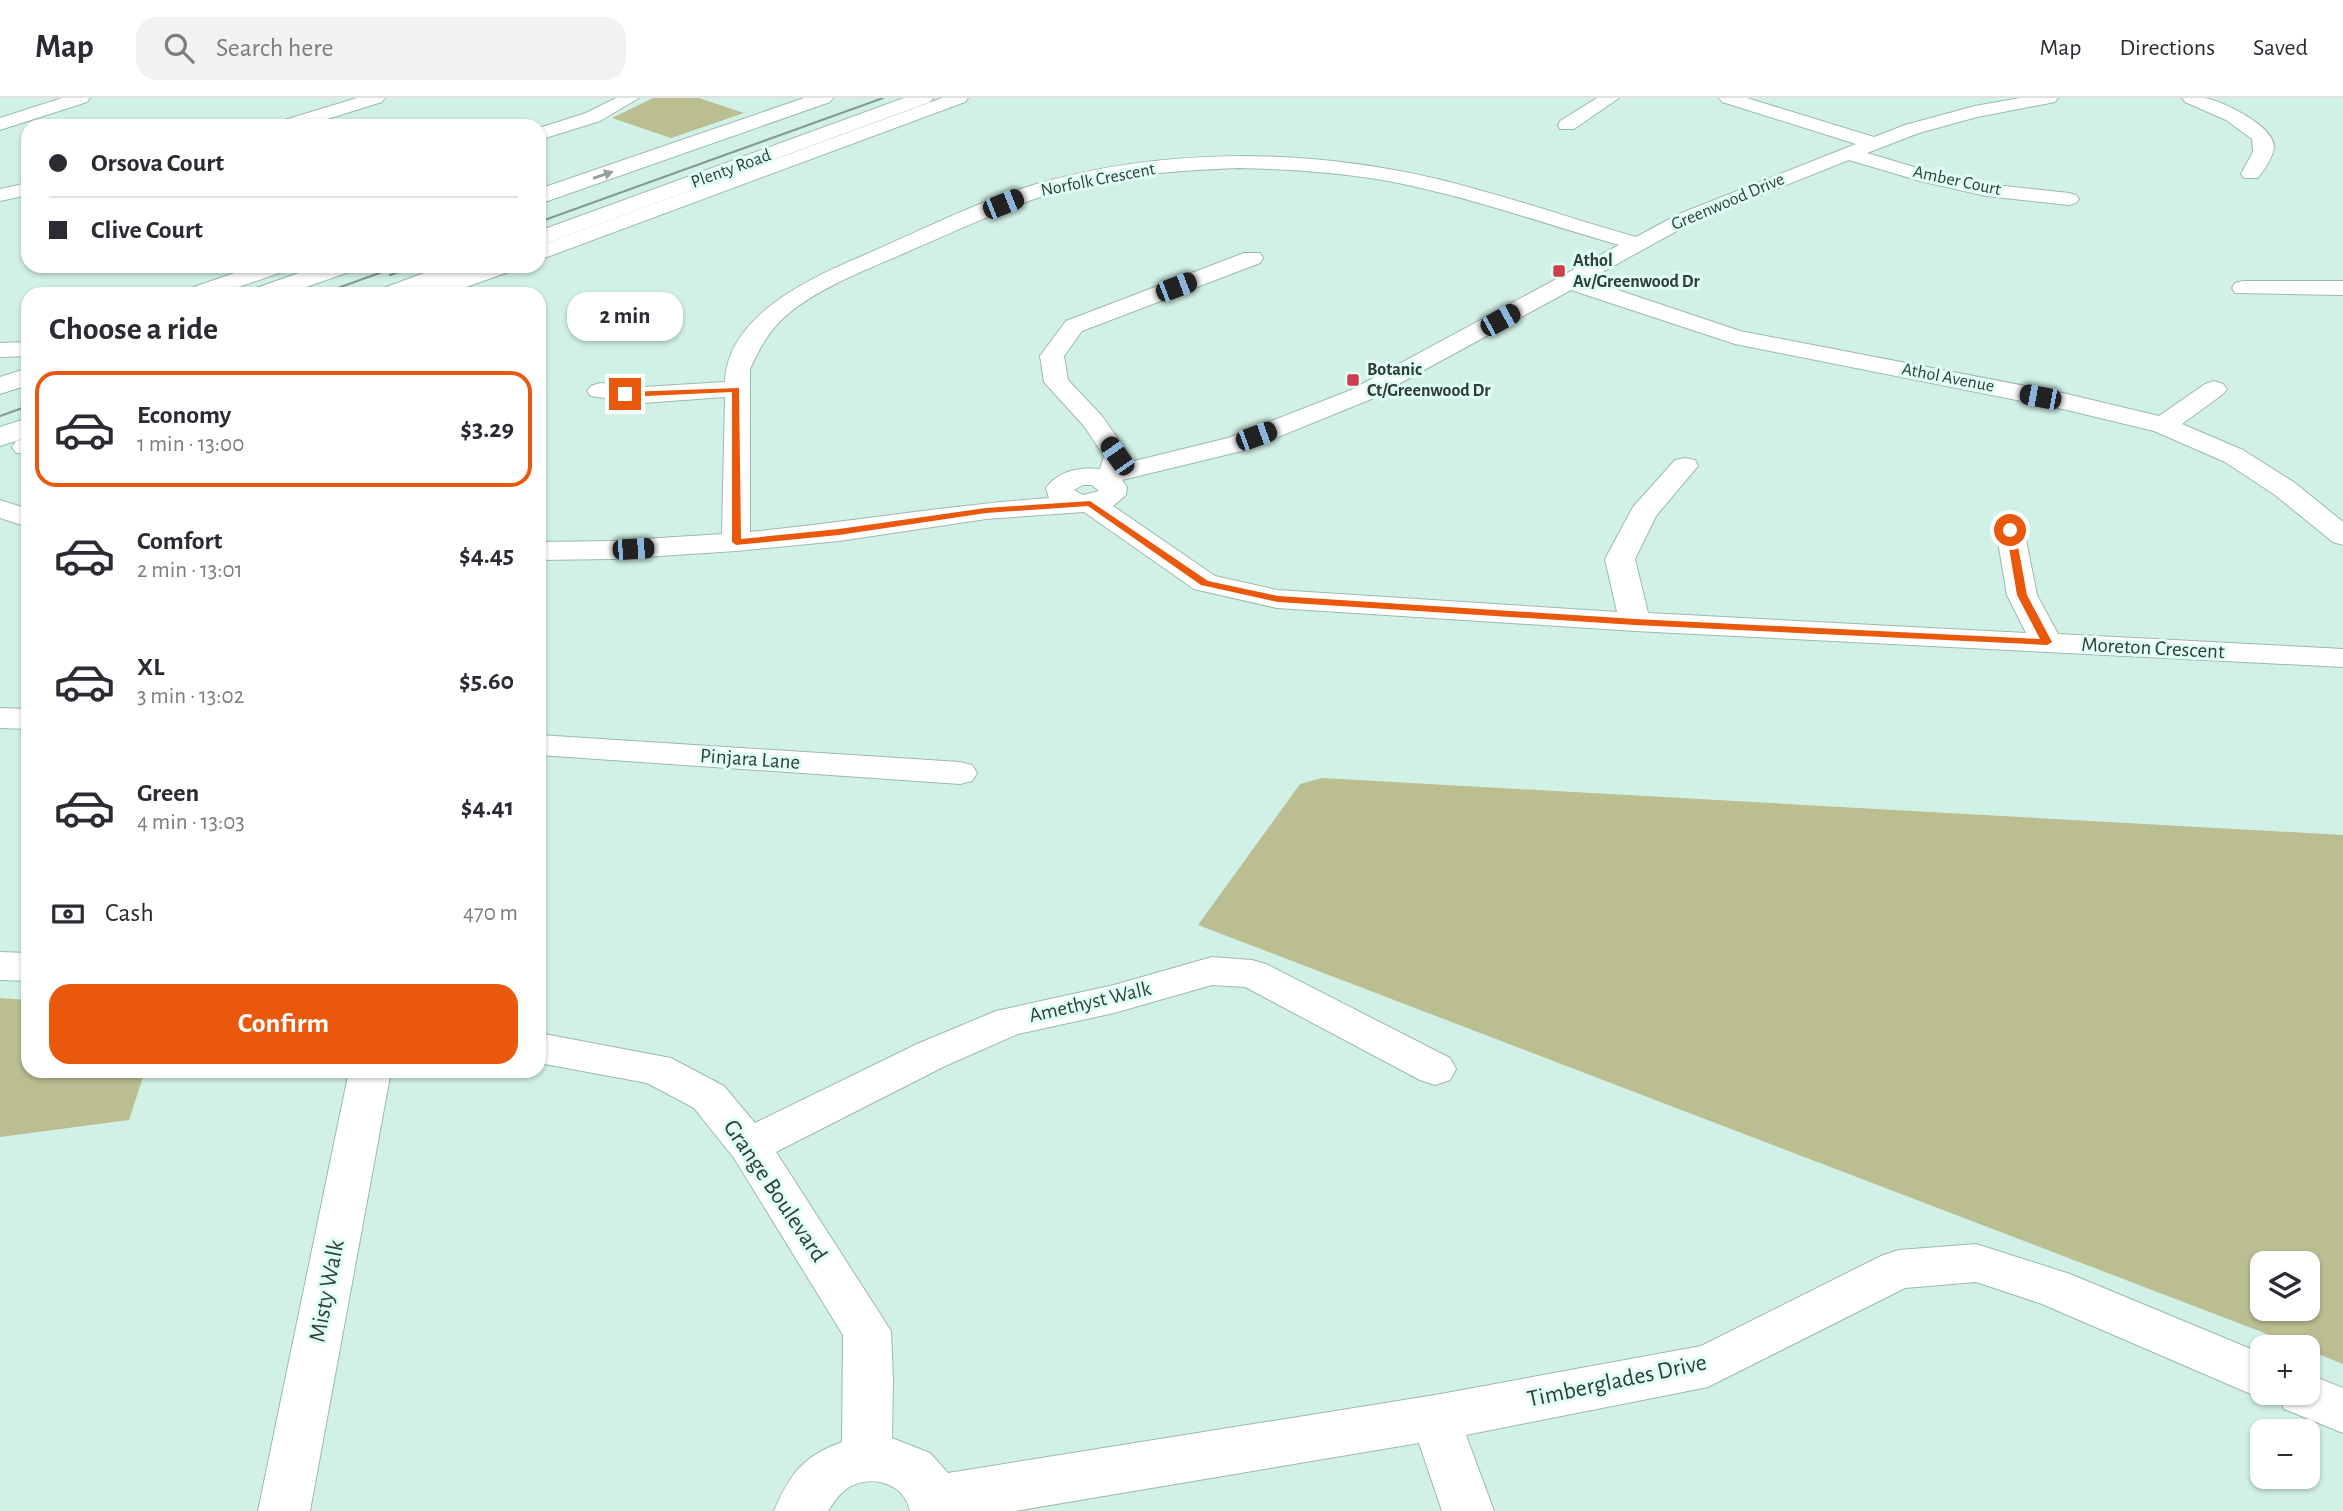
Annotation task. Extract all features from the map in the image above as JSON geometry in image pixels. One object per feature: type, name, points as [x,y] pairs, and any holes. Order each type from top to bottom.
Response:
[{"type":"highway","name":"Plenty Road","points":[[546,195],[824,98]]},
{"type":"highway","name":"Plenty Road","points":[[546,236],[898,107],[922,105]]},
{"type":"highway","points":[[282,287],[323,273]]},
{"type":"highway","points":[[409,287],[447,273]]},
{"type":"highway","points":[[0,386],[21,378]]},
{"type":"street","points":[[0,124],[81,98]]},
{"type":"street","points":[[308,119],[376,98]]},
{"type":"street","points":[[546,132],[593,117],[630,98]]},
{"type":"street","points":[[546,250],[922,105],[959,98]]},
{"type":"street","points":[[1567,125],[1610,98]]},
{"type":"street","points":[[1728,98],[1873,143]]},
{"type":"street","name":"Greenwood Drive","points":[[546,551],[637,549],[839,532],[1094,491],[1154,471],[1194,464],[1360,395],[1686,218],[1873,143],[1975,112],[2049,98]]},
{"type":"street","points":[[2191,98],[2248,125],[2260,136],[2263,148],[2251,174]]},
{"type":"street","name":"Amber Court","points":[[1846,153],[1927,177],[1974,187],[2069,199]]},
{"type":"street","name":"Norfolk Crescent","points":[[736,542],[736,389],[742,357],[754,335],[779,308],[795,297],[847,271],[1040,190],[1101,175],[1276,154],[1422,182],[1638,244]]},
{"type":"street","points":[[0,195],[21,190]]},
{"type":"street","points":[[1094,491],[1116,466],[1117,456],[1093,421],[1056,382],[1052,356],[1074,326],[1252,258]]},
{"type":"street","points":[[216,287],[257,273]]},
{"type":"street","points":[[445,287],[484,273]]},
{"type":"street","name":"Athol Avenue","points":[[1570,282],[1735,337],[2053,399],[2163,425],[2234,456],[2285,489],[2343,536]]},
{"type":"street","points":[[2243,288],[2343,288]]},
{"type":"street","points":[[0,350],[21,349]]},
{"type":"street","points":[[600,391],[643,395],[736,389]]},
{"type":"street","points":[[2163,425],[2214,389]]},
{"type":"street","points":[[1093,421],[1142,453],[1154,471]]},
{"type":"street","points":[[1635,622],[1620,559],[1643,513],[1685,466]]},
{"type":"street","name":"Moreton Crescent","points":[[1094,491],[1139,538],[1205,583],[1278,599],[1635,622],[2343,658]]},
{"type":"street","points":[[0,509],[21,516]]},
{"type":"street","points":[[2010,530],[2022,595],[2047,642]]},
{"type":"street","points":[[0,718],[21,719]]},
{"type":"street","name":"Pinjara Lane","points":[[546,745],[960,773]]},
{"type":"street","points":[[0,966],[21,967]]},
{"type":"street","name":"Amethyst Walk","points":[[749,1146],[930,1055],[1010,1021],[1114,999],[1212,971],[1252,974],[1436,1069]]},
{"type":"street","name":"Grange Boulevard","points":[[546,1049],[656,1069],[709,1097],[749,1146],[867,1331],[869,1381],[866,1457]]},
{"type":"street","name":"Misty Walk","points":[[284,1511],[369,1078]]},
{"type":"street","name":"Timberglades Drive","points":[[935,1506],[1435,1418],[1708,1366],[1899,1269],[1976,1264],[2054,1288],[2250,1371]]},
{"type":"street","points":[[2320,1401],[2343,1411]]},
{"type":"street","points":[[1435,1418],[1468,1511]]},
{"type":"street","points":[[800,1511],[816,1484],[835,1468],[866,1457],[889,1459],[911,1467],[927,1483],[935,1506]]},
{"type":"green space","points":[[653,98],[699,98],[744,113],[671,138],[612,118]]},
{"type":"green space","points":[[1322,778],[2343,835],[2343,1364],[2320,1355],[2320,1335],[2270,1335],[1198,925],[1300,784]]},
{"type":"green space","points":[[0,998],[21,1000],[21,1078],[143,1078],[129,1120],[0,1137]]},
{"type":"tram line","points":[[546,219],[883,98]]},
{"type":"tram line","points":[[340,287],[380,273]]},
{"type":"tram line","points":[[390,275],[396,273]]},
{"type":"tram line","points":[[0,416],[21,408]]},
{"type":"place","name":"Athol Av/Greenwood Dr","points":[[1559,271]]},
{"type":"place","name":"Botanic Ct/Greenwood Dr","points":[[1353,380]]},
{"type":"route","points":[[625,394],[736,389],[736,542],[839,532],[986,510],[1090,503],[1205,583],[1278,599],[1635,622],[2047,642],[2022,595],[2010,530]]}]
